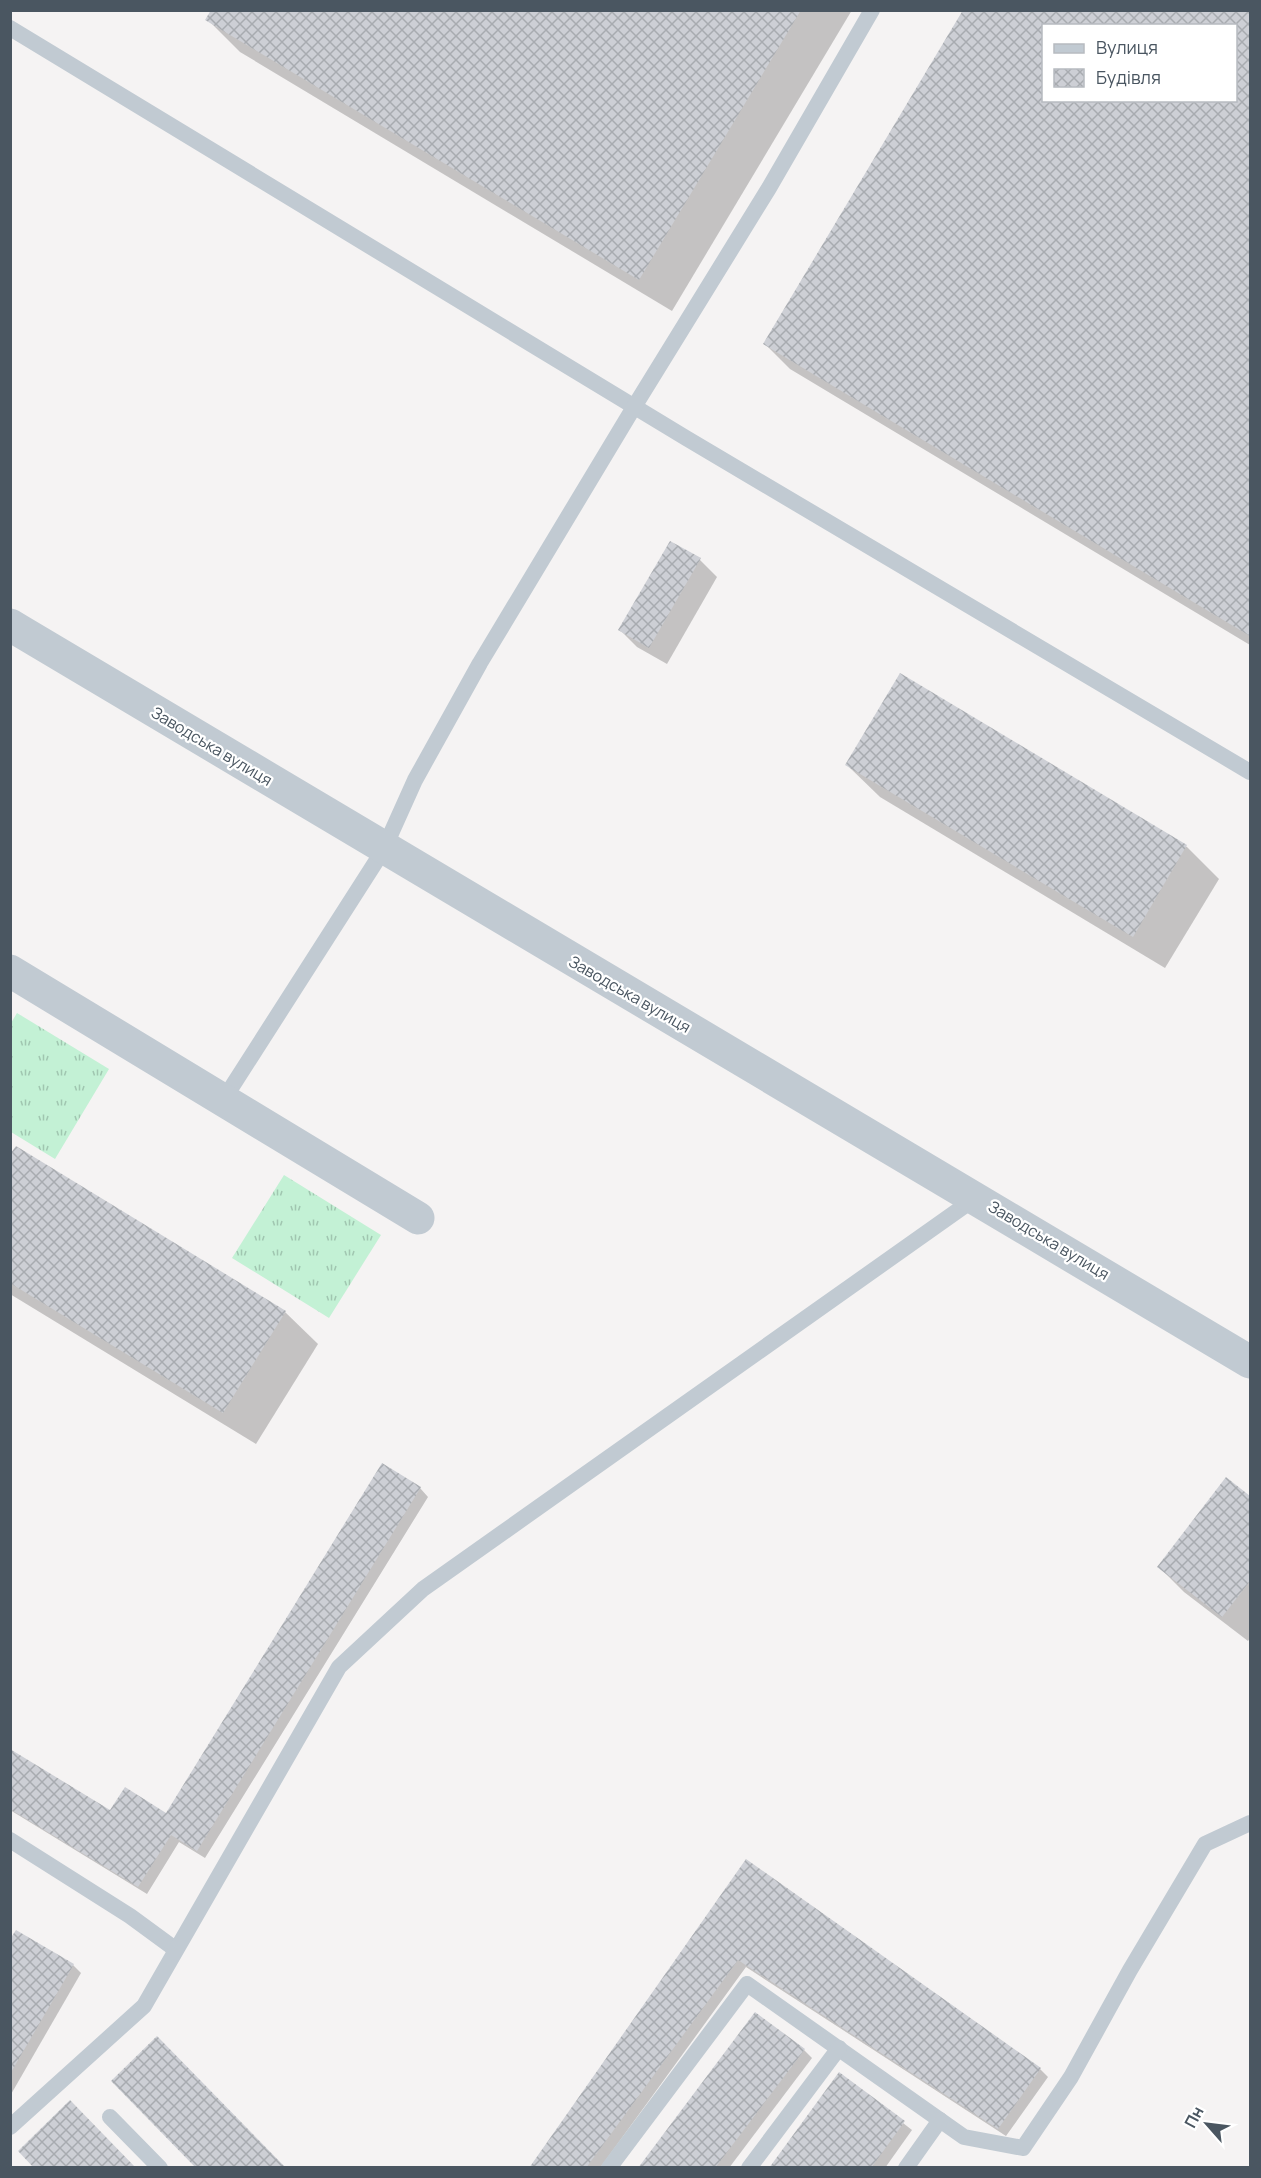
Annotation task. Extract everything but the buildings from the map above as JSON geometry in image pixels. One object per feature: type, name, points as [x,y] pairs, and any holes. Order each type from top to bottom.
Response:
[{"type":"street","name":"Заводська вулиця","points":[[10,625],[384,849],[977,1197],[1251,1362]]},
{"type":"street","points":[[10,971],[418,1218]]},
{"type":"lane","points":[[224,1099],[384,849],[415,780],[480,663],[634,406],[769,188],[872,10]]},
{"type":"lane","points":[[10,28],[634,406],[1251,772]]},
{"type":"lane","points":[[10,2127],[144,2006],[339,1667],[423,1589],[977,1197]]},
{"type":"lane","points":[[609,2168],[747,1984],[964,2137],[1023,2148],[1071,2077],[1130,1970],[1205,1844],[1251,1823]]},
{"type":"lane","points":[[10,1840],[130,1916],[175,1949]]},
{"type":"lane","points":[[749,2168],[839,2048]]},
{"type":"lane","points":[[110,2117],[160,2168]]},
{"type":"lane","points":[[906,2168],[940,2120]]},
{"type":"green space","points":[[17,1013],[109,1069],[55,1159],[11,1132],[11,1023]]},
{"type":"green space","points":[[284,1175],[381,1235],[329,1318],[232,1258]]}]
